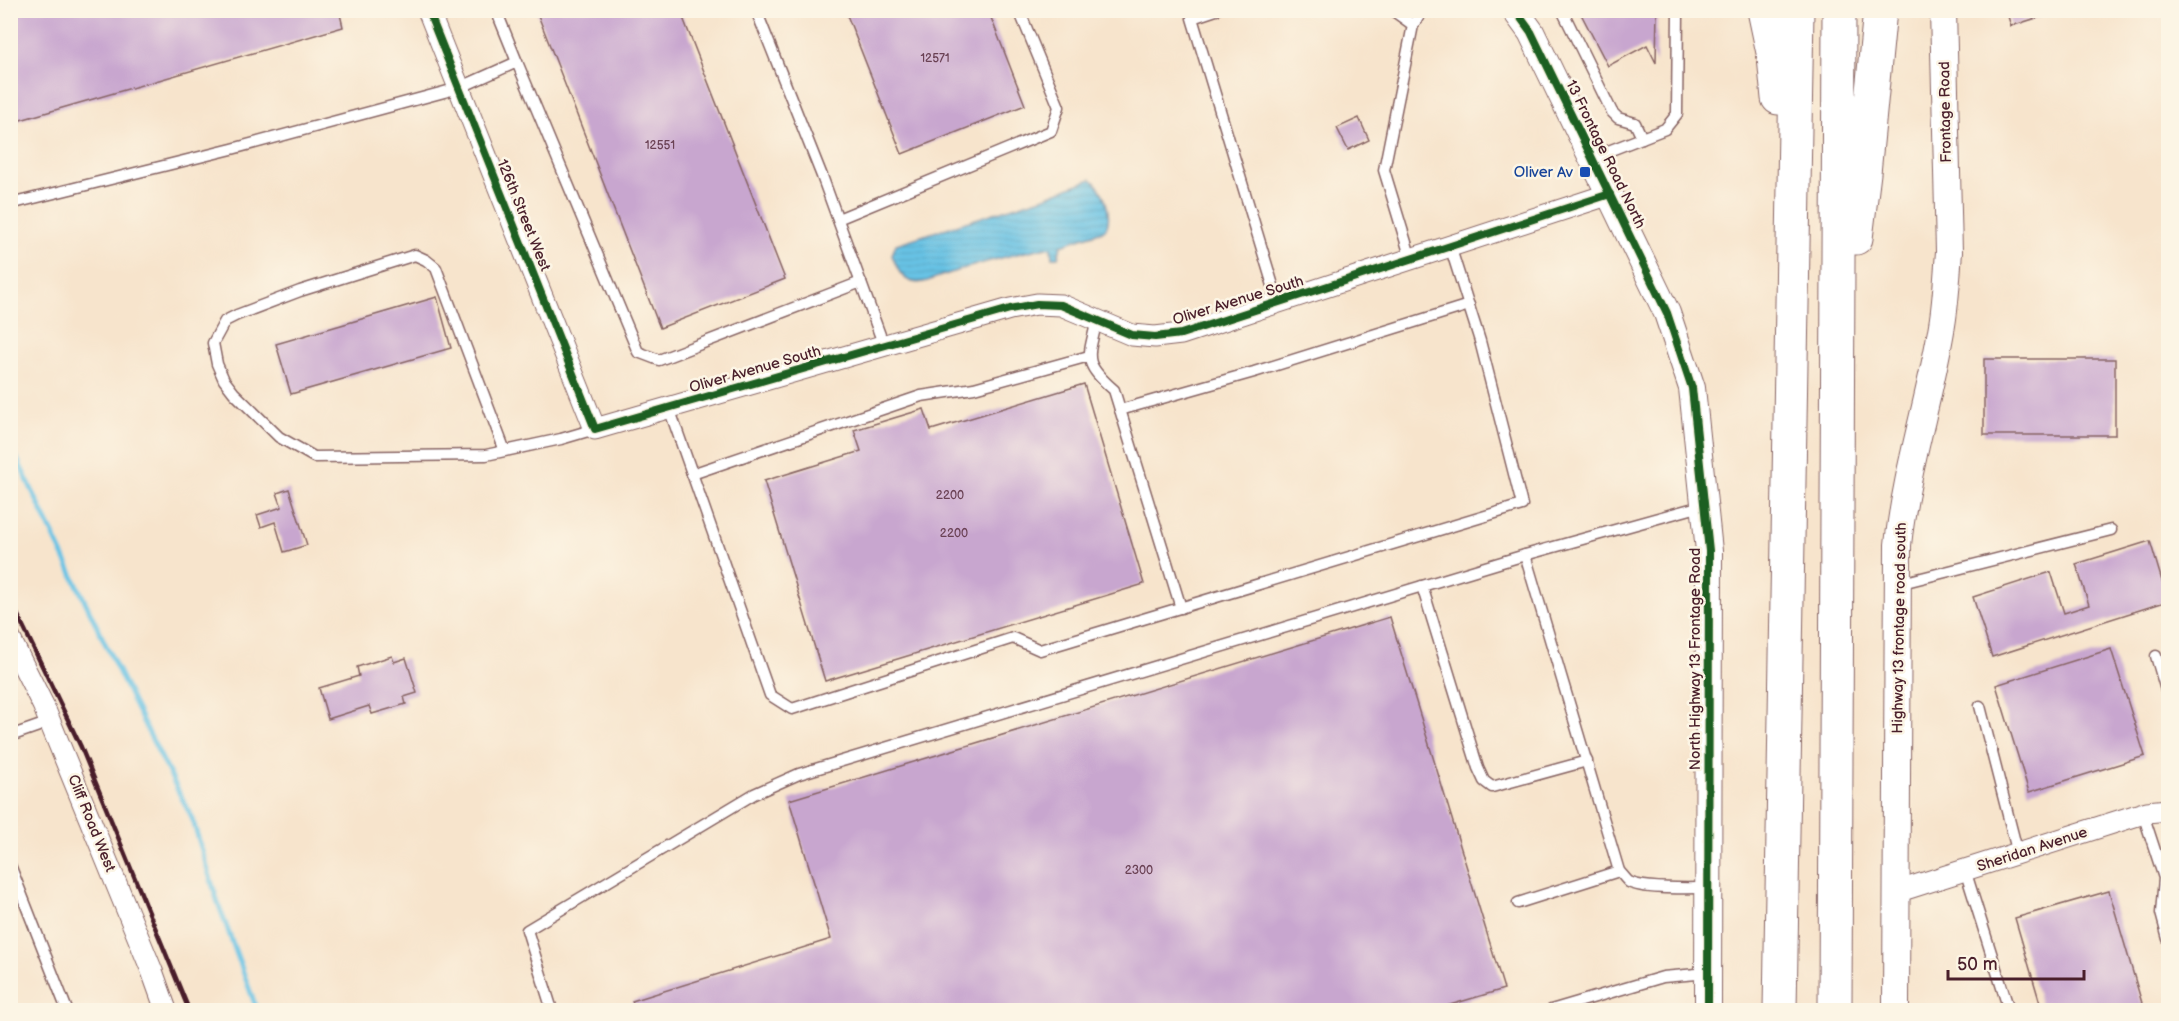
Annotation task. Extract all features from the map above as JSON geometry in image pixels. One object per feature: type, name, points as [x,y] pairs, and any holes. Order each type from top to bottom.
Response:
[{"type":"highway","points":[[1764,10],[1774,57],[1782,131],[1792,293]]},
{"type":"highway","points":[[1780,1011],[1797,10]]},
{"type":"highway","points":[[1835,1011],[1839,10]]},
{"type":"highway","points":[[1838,377],[1864,173],[1880,10]]},
{"type":"street","name":"126th Street West","points":[[428,10],[595,429]]},
{"type":"street","name":"13 Frontage Road North","points":[[1515,10],[1531,32],[1667,313]]},
{"type":"street","name":"Frontage Road","points":[[1943,10],[1947,214]]},
{"type":"street","name":"Oliver Avenue South","points":[[595,429],[1010,309],[1036,304],[1061,305],[1132,335],[1155,338],[1181,334],[1610,194]]},
{"type":"street","name":"Highway 13 frontage road south","points":[[1896,1011],[1898,545],[1902,505],[1942,326],[1949,252],[1947,214]]},
{"type":"street","name":"North Highway 13 Frontage Road","points":[[1667,313],[1692,388],[1709,551],[1708,1011]]},
{"type":"street","name":"Cliff Road West","points":[[13,650],[50,722],[152,971],[166,1011]]},
{"type":"street","name":"Sheridan Avenue","points":[[1896,892],[2143,814],[2169,810]]},
{"type":"lane","points":[[496,10],[638,352],[659,360],[861,282]]},
{"type":"lane","points":[[756,10],[838,219],[884,346]]},
{"type":"lane","points":[[838,219],[1051,131],[1059,107],[1019,10]]},
{"type":"lane","points":[[1216,10],[1192,18],[1278,302]]},
{"type":"lane","points":[[1392,10],[1413,25]]},
{"type":"lane","points":[[1411,259],[1384,170],[1413,25],[1423,10]]},
{"type":"lane","points":[[1562,10],[1612,112],[1618,118],[1635,123],[1642,138]]},
{"type":"lane","points":[[1592,157],[1665,129],[1677,114],[1678,10]]},
{"type":"lane","points":[[10,204],[232,149],[459,88],[517,62]]},
{"type":"lane","points":[[669,408],[770,695],[792,709],[1013,638],[1040,650],[1522,505],[1480,341],[1450,246]]},
{"type":"lane","points":[[505,451],[436,268],[415,255],[300,291],[237,315],[225,321],[213,342],[217,364],[224,380],[234,393],[279,437],[314,458],[486,455],[505,451],[595,429]]},
{"type":"lane","points":[[1120,410],[1254,372],[1469,305]]},
{"type":"lane","points":[[1097,320],[1089,356],[1096,374],[1114,390],[1181,608]]},
{"type":"lane","points":[[692,474],[921,396],[974,388],[1089,356]]},
{"type":"lane","points":[[552,1011],[527,930],[754,794],[799,774],[1525,555],[1706,505]]},
{"type":"lane","points":[[1898,584],[2111,530]]},
{"type":"lane","points":[[1525,555],[1619,871],[1630,882],[1640,884],[1666,888],[1709,888]]},
{"type":"lane","points":[[1422,586],[1484,781],[1492,787],[1587,761]]},
{"type":"lane","points":[[2156,656],[2169,697]]},
{"type":"lane","points":[[1980,706],[2018,854]]},
{"type":"lane","points":[[10,736],[50,722]]},
{"type":"lane","points":[[2143,814],[2164,878],[2161,913],[2169,939]]},
{"type":"lane","points":[[10,865],[67,1011]]},
{"type":"lane","points":[[1965,870],[2009,1011]]},
{"type":"lane","points":[[1518,903],[1619,871]]},
{"type":"lane","points":[[1551,1011],[1663,977],[1708,973]]},
{"type":"water","points":[[1091,179],[1100,188],[1106,202],[1108,217],[1105,230],[1061,245],[1058,257],[1052,257],[1051,248],[1046,247],[918,283],[906,279],[892,255],[896,244],[1042,198]]},
{"type":"building","points":[[10,10],[339,10],[343,27],[10,123]]},
{"type":"building","points":[[536,10],[680,10],[785,279],[660,328]]},
{"type":"building","points":[[845,10],[988,10],[1025,105],[902,154]]},
{"type":"building","points":[[1579,10],[1657,10],[1656,63],[1647,45],[1608,66]]},
{"type":"building","points":[[2006,10],[2059,10],[2059,11],[2011,26]]},
{"type":"building","points":[[1359,118],[1369,140],[1348,150],[1337,128]]},
{"type":"building","points":[[437,297],[451,348],[291,394],[276,344]]},
{"type":"building","points":[[1984,359],[2115,359],[2115,435],[1984,435]]},
{"type":"building","points":[[1084,384],[1144,584],[825,681],[764,481],[861,451],[854,430],[924,409],[931,430]]},
{"type":"building","points":[[289,489],[307,545],[284,552],[275,522],[261,527],[257,515],[282,507],[277,493]]},
{"type":"building","points":[[2150,541],[2168,601],[1992,657],[1973,597],[2051,572],[2064,613],[2089,605],[2076,564]]},
{"type":"building","points":[[1390,617],[1504,989],[1433,1010],[635,1010],[632,1001],[831,939],[789,800]]},
{"type":"building","points":[[2111,649],[2145,756],[2029,792],[1996,685]]},
{"type":"building","points":[[392,656],[394,662],[406,658],[417,693],[404,697],[406,704],[372,714],[369,706],[328,719],[319,688],[359,676],[357,667]]},
{"type":"building","points":[[2109,891],[2144,1010],[2042,1010],[2015,918]]},
{"type":"waterway","points":[[10,444],[134,704],[192,818],[218,903],[257,1010]]},
{"type":"railway","points":[[10,599],[81,747],[189,1010]]},
{"type":"cycle path","points":[[428,10],[595,429],[1010,309],[1037,304],[1061,305],[1132,335],[1155,337],[1181,334],[1610,194]]},
{"type":"cycle path","points":[[1515,10],[1531,32],[1667,313],[1692,388],[1709,551],[1708,1010]]},
{"type":"place","name":"Oliver Av","points":[[1585,172]]}]
